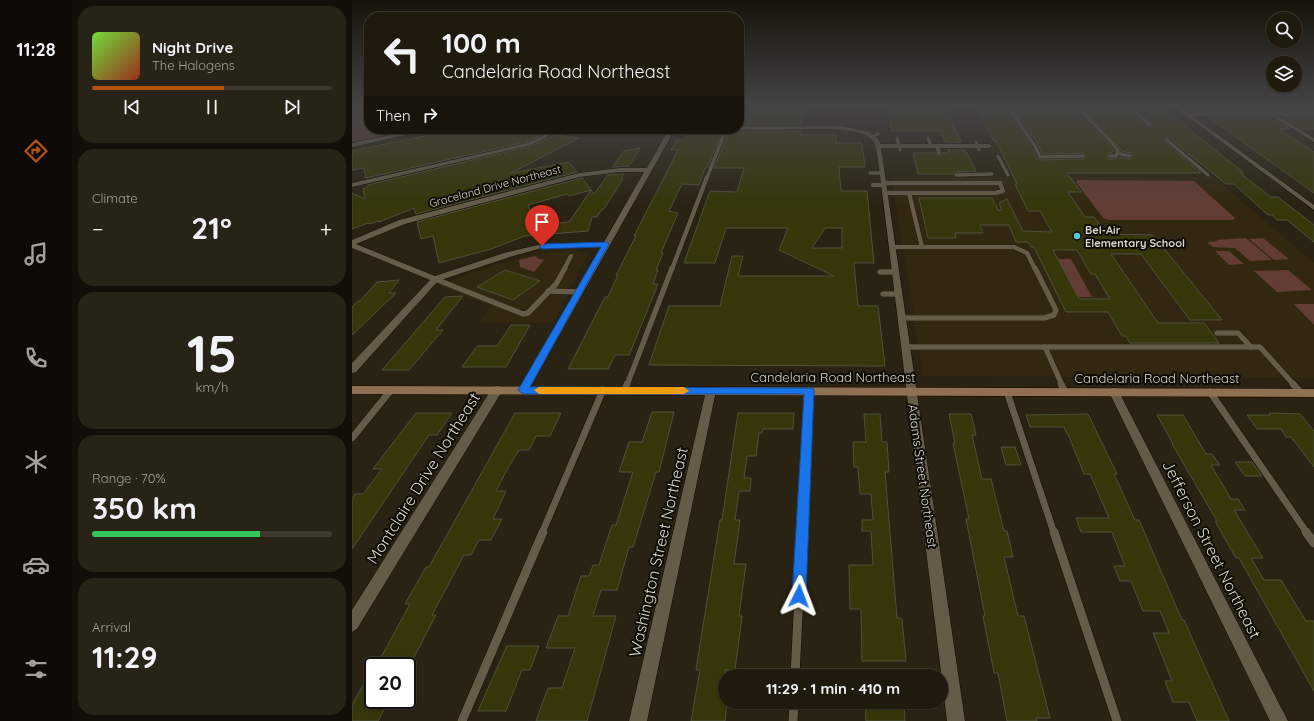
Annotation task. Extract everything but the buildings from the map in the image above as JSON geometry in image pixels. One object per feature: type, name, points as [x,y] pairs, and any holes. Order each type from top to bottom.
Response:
[{"type":"main road","name":"Candelaria Road Northeast","points":[[352,390],[1314,393]]},
{"type":"street","points":[[352,146],[381,140]]},
{"type":"street","points":[[352,185],[543,140]]},
{"type":"street","points":[[523,390],[666,140]]},
{"type":"street","name":"Adams Street Northeast","points":[[877,140],[884,184],[956,721]]},
{"type":"street","points":[[1222,140],[1314,208]]},
{"type":"street","points":[[878,146],[899,148],[934,146],[989,146]]},
{"type":"street","name":"Graceland Drive Northeast","points":[[352,244],[407,221],[579,175],[620,170],[649,170]]},
{"type":"street","points":[[352,244],[435,279]]},
{"type":"street","points":[[352,369],[435,279],[507,255],[542,246],[606,244]]},
{"type":"street","name":"Montclaire Drive Northeast","points":[[352,624],[497,390]]},
{"type":"street","name":"Washington Street Northeast","points":[[638,721],[711,391]]},
{"type":"street","name":"Jefferson Street Northeast","points":[[1114,392],[1279,721]]},
{"type":"lane","points":[[625,390],[722,140]]},
{"type":"lane","points":[[897,140],[899,148]]},
{"type":"lane","points":[[929,140],[939,153]]},
{"type":"lane","points":[[1031,140],[1040,157],[1083,156]]},
{"type":"lane","points":[[1112,140],[1118,151],[1117,153]]},
{"type":"lane","points":[[1167,140],[1208,175]]},
{"type":"lane","points":[[1117,153],[1130,156]]},
{"type":"lane","points":[[1110,156],[1116,156],[1117,153]]},
{"type":"lane","points":[[998,156],[1008,175]]},
{"type":"lane","points":[[870,173],[882,173]]},
{"type":"lane","points":[[956,176],[992,174]]},
{"type":"lane","points":[[873,185],[1000,183],[1003,191],[995,193],[885,193]]},
{"type":"lane","points":[[909,193],[922,247]]},
{"type":"lane","points":[[892,247],[1014,247],[1021,249],[1027,253],[1056,310],[1054,315],[1044,318],[902,318]]},
{"type":"lane","points":[[435,279],[523,314],[528,313],[556,284],[571,256]]},
{"type":"lane","points":[[880,272],[896,272]]},
{"type":"lane","points":[[548,291],[579,292]]},
{"type":"lane","points":[[883,294],[898,294]]},
{"type":"lane","points":[[1217,333],[1238,333],[1251,347]]},
{"type":"lane","points":[[906,347],[1260,347],[1301,393]]},
{"type":"lane","points":[[1045,347],[1065,392]]},
{"type":"lane","points":[[352,438],[391,390]]},
{"type":"lane","points":[[462,721],[603,390]]},
{"type":"lane","points":[[795,669],[809,391]]},
{"type":"lane","points":[[1007,392],[1117,721]]},
{"type":"lane","points":[[1210,392],[1314,543]]},
{"type":"lane","points":[[793,721],[794,709]]},
{"type":"shaded area","points":[[352,140],[373,140],[352,144]]},
{"type":"shaded area","points":[[892,177],[1214,177],[1314,263],[1314,378],[923,376]]},
{"type":"shaded area","points":[[1078,180],[1194,181],[1235,218],[1233,220],[1109,220],[1103,218],[1076,182]]},
{"type":"shaded area","points":[[1246,238],[1272,260],[1250,261],[1235,248],[1213,247],[1207,242],[1218,241],[1216,240]]},
{"type":"shaded area","points":[[1263,238],[1289,259],[1274,260],[1249,239]]},
{"type":"shaded area","points":[[575,250],[588,254],[553,323],[480,322],[490,306],[440,287],[460,277],[525,256]]},
{"type":"shaded area","points":[[1215,251],[1229,251],[1244,264],[1229,265]]},
{"type":"shaded area","points":[[536,256],[537,258],[544,260],[534,272],[520,267],[519,260]]},
{"type":"shaded area","points":[[1058,259],[1071,259],[1092,297],[1078,297]]},
{"type":"shaded area","points":[[1288,270],[1312,290],[1277,292],[1254,271]]},
{"type":"shaded area","points":[[1294,304],[1314,304],[1314,325]]},
{"type":"slow traffic","points":[[539,390],[684,391]]},
{"type":"place","name":"Bel-Air Elementary School","points":[[1077,236]]},
{"type":"route","points":[[542,246],[606,244],[523,390],[809,391],[799,596]]}]
